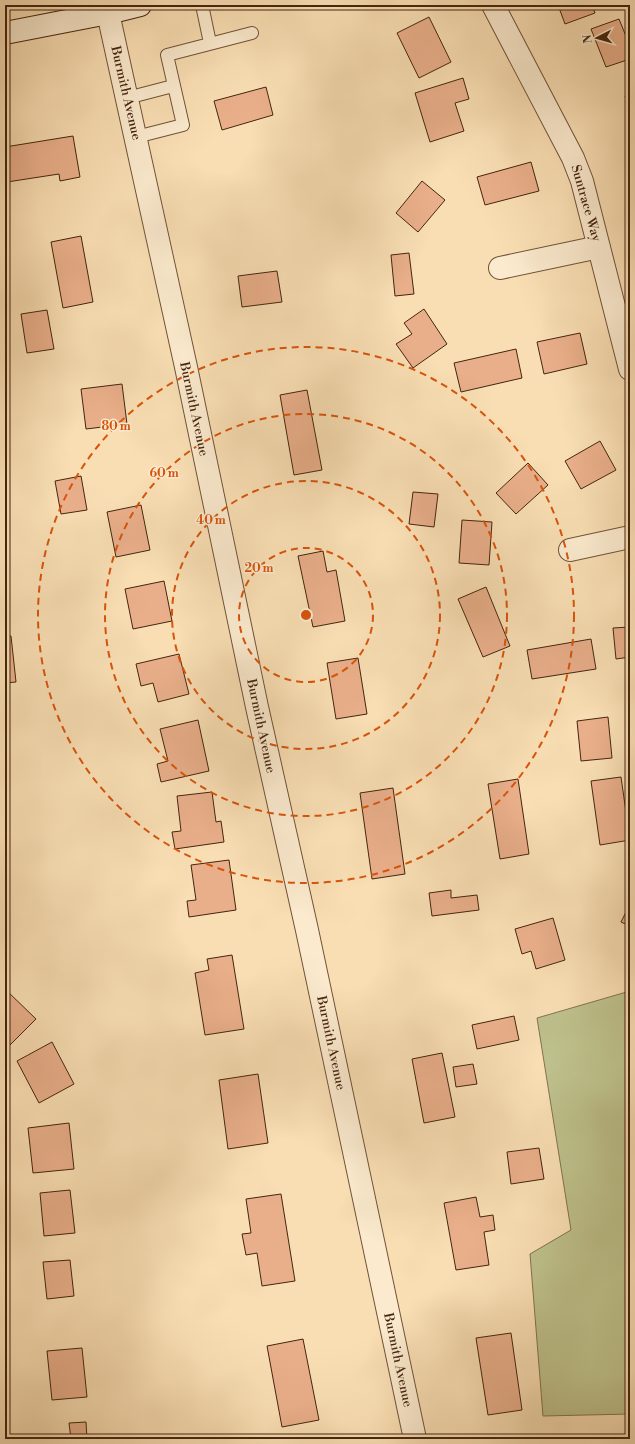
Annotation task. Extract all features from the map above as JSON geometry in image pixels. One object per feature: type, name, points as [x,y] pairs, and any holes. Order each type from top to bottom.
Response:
[{"type":"street","points":[[5,33],[108,13],[140,5]]},
{"type":"street","name":"Suntrace Way","points":[[493,5],[573,158],[582,182],[630,369]]},
{"type":"street","name":"Burmith Avenue","points":[[108,13],[136,137],[415,1439]]},
{"type":"street","points":[[500,268],[599,247]]},
{"type":"street","points":[[570,550],[630,537]]},
{"type":"lane","points":[[202,5],[210,43]]},
{"type":"lane","points":[[136,137],[183,125],[167,55],[252,33]]},
{"type":"lane","points":[[127,98],[173,86]]},
{"type":"green space","points":[[630,991],[630,1414],[543,1416],[530,1254],[571,1230],[537,1018]]},
{"type":"building","points":[[558,5],[592,5],[595,13],[565,24]]},
{"type":"building","points":[[429,17],[451,62],[419,78],[397,33]]},
{"type":"building","points":[[619,19],[630,46],[630,59],[606,67],[591,29]]},
{"type":"building","points":[[463,78],[469,99],[455,103],[464,131],[430,142],[415,93]]},
{"type":"building","points":[[266,87],[273,115],[222,130],[214,101]]},
{"type":"building","points":[[630,94],[630,113],[625,96]]},
{"type":"building","points":[[73,136],[80,177],[60,181],[59,174],[7,182],[5,172],[5,147]]},
{"type":"building","points":[[531,162],[539,191],[485,205],[477,177]]},
{"type":"building","points":[[422,181],[445,200],[418,232],[396,213]]},
{"type":"building","points":[[81,236],[93,302],[63,308],[51,242]]},
{"type":"building","points":[[409,253],[414,294],[395,296],[391,255]]},
{"type":"building","points":[[277,271],[282,302],[242,307],[238,276]]},
{"type":"building","points":[[424,309],[447,344],[413,368],[396,344],[412,334],[404,323]]},
{"type":"building","points":[[47,310],[54,349],[27,353],[21,314]]},
{"type":"building","points":[[580,333],[587,364],[544,374],[537,342]]},
{"type":"building","points":[[516,349],[522,378],[461,392],[454,363]]},
{"type":"building","points":[[122,384],[127,424],[86,429],[81,389]]},
{"type":"building","points":[[307,390],[322,470],[294,475],[280,395]]},
{"type":"building","points":[[600,441],[616,470],[581,489],[565,461]]},
{"type":"building","points":[[528,463],[548,485],[516,514],[496,493]]},
{"type":"building","points":[[81,476],[87,510],[61,514],[55,481]]},
{"type":"building","points":[[413,492],[438,494],[434,527],[409,524]]},
{"type":"building","points":[[141,505],[150,550],[116,557],[107,512]]},
{"type":"building","points":[[462,520],[492,522],[489,565],[459,563]]},
{"type":"building","points":[[323,551],[327,572],[336,570],[345,621],[313,627],[298,556]]},
{"type":"building","points":[[164,581],[172,621],[133,629],[125,589]]},
{"type":"building","points":[[486,587],[510,646],[483,657],[458,599]]},
{"type":"building","points":[[630,627],[630,657],[616,659],[613,628]]},
{"type":"building","points":[[5,636],[11,636],[16,682],[5,683]]},
{"type":"building","points":[[591,639],[596,669],[532,679],[527,650]]},
{"type":"building","points":[[179,654],[189,694],[158,702],[153,683],[141,686],[136,664]]},
{"type":"building","points":[[358,658],[367,714],[336,719],[327,663]]},
{"type":"building","points":[[608,717],[612,758],[581,761],[577,721]]},
{"type":"building","points":[[198,720],[209,771],[161,782],[157,764],[168,761],[160,729]]},
{"type":"building","points":[[621,777],[630,840],[600,845],[591,781]]},
{"type":"building","points":[[518,779],[529,854],[500,859],[488,784]]},
{"type":"building","points":[[393,788],[405,874],[372,879],[360,793]]},
{"type":"building","points":[[212,792],[216,822],[221,821],[224,842],[175,849],[172,832],[181,831],[177,796]]},
{"type":"building","points":[[229,860],[236,910],[189,917],[187,901],[196,900],[191,865]]},
{"type":"building","points":[[451,890],[451,898],[477,895],[479,910],[432,916],[429,893]]},
{"type":"building","points":[[630,904],[630,926],[621,922]]},
{"type":"building","points":[[553,918],[565,960],[536,969],[531,951],[522,954],[515,929]]},
{"type":"building","points":[[232,955],[244,1029],[205,1035],[195,973],[209,970],[207,959]]},
{"type":"building","points":[[5,989],[36,1019],[5,1050]]},
{"type":"building","points":[[514,1016],[519,1040],[477,1049],[472,1025]]},
{"type":"building","points":[[52,1042],[74,1084],[39,1103],[17,1061]]},
{"type":"building","points":[[442,1053],[455,1117],[424,1123],[412,1059]]},
{"type":"building","points":[[473,1064],[477,1084],[456,1087],[453,1067]]},
{"type":"building","points":[[258,1074],[268,1143],[228,1149],[219,1080]]},
{"type":"building","points":[[69,1123],[74,1169],[33,1173],[28,1128]]},
{"type":"building","points":[[539,1148],[544,1179],[511,1184],[507,1152]]},
{"type":"building","points":[[70,1190],[75,1233],[44,1236],[40,1193]]},
{"type":"building","points":[[281,1194],[295,1281],[262,1286],[257,1253],[246,1255],[242,1234],[251,1233],[246,1199]]},
{"type":"building","points":[[476,1197],[480,1217],[493,1215],[495,1230],[484,1232],[489,1265],[456,1270],[444,1203]]},
{"type":"building","points":[[70,1260],[74,1296],[47,1299],[43,1262]]},
{"type":"building","points":[[511,1333],[522,1410],[488,1415],[476,1338]]},
{"type":"building","points":[[303,1339],[319,1420],[282,1427],[267,1346]]},
{"type":"building","points":[[82,1348],[87,1397],[52,1400],[47,1351]]},
{"type":"building","points":[[86,1422],[87,1439],[71,1439],[69,1423]]}]
